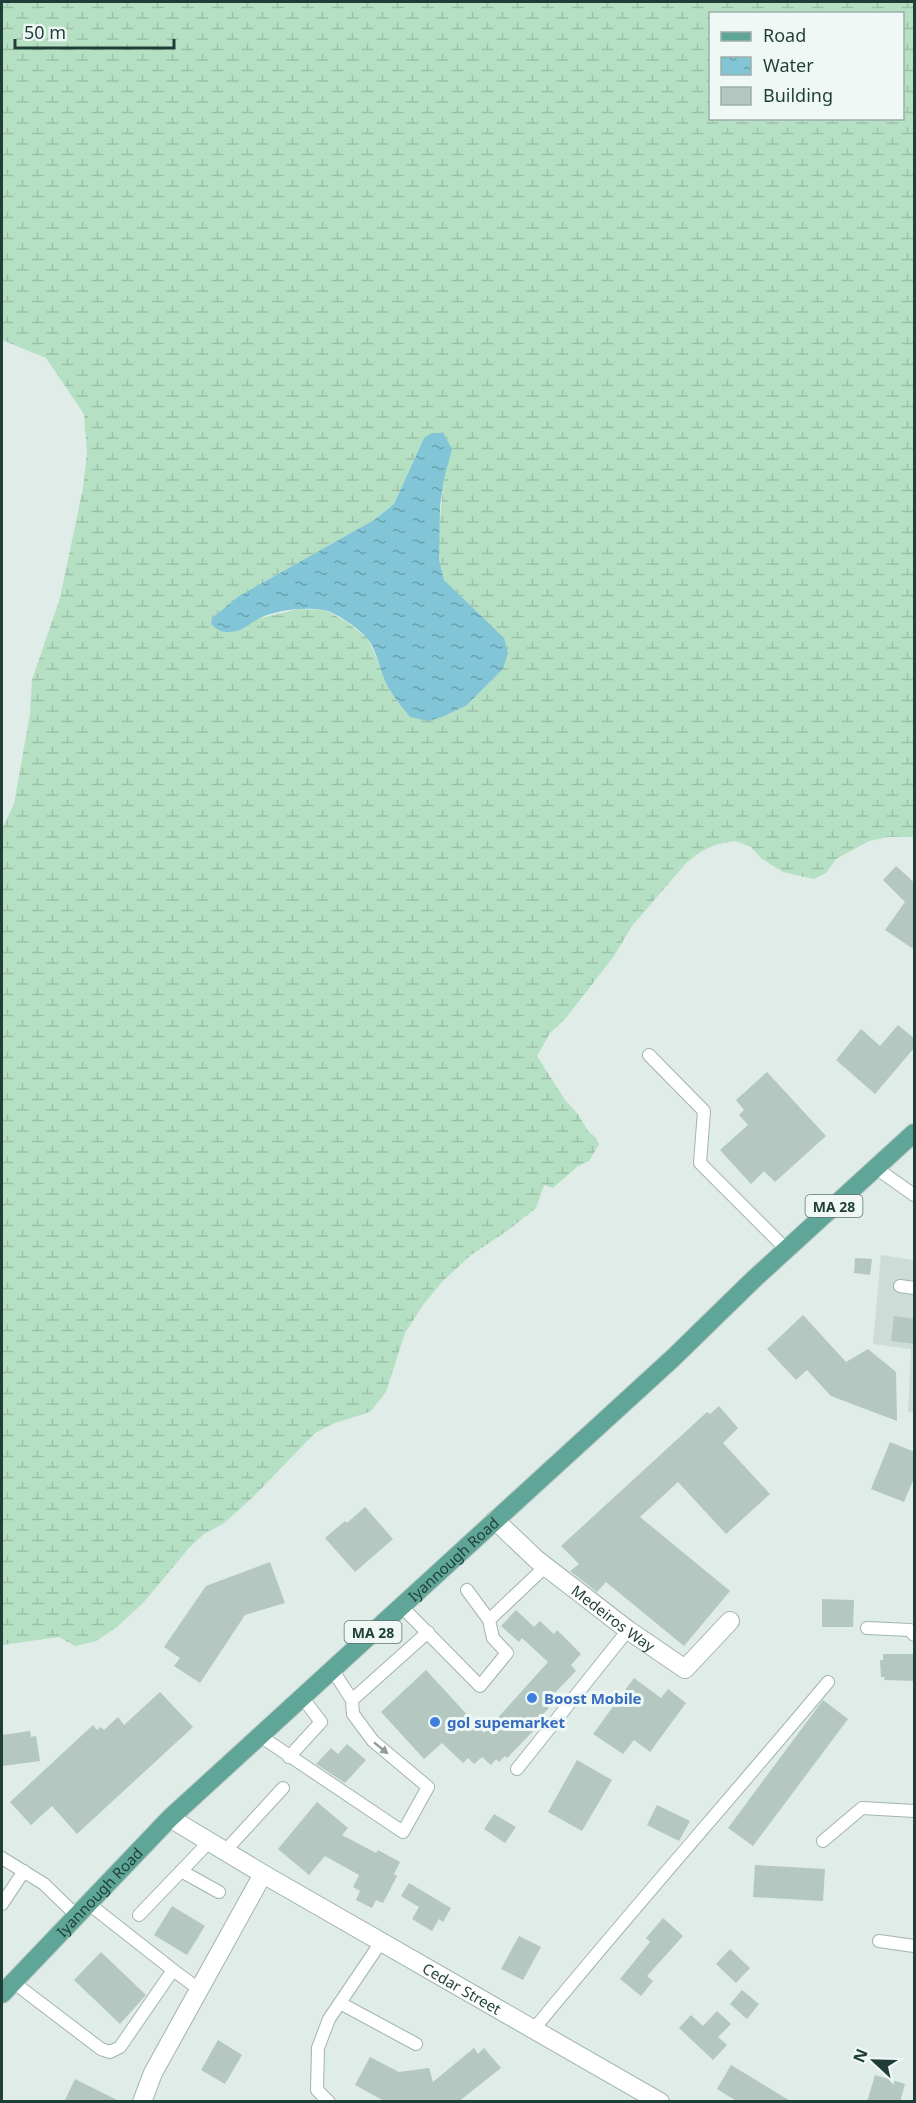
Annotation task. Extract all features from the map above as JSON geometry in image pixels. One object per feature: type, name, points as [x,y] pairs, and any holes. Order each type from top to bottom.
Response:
[{"type":"main road","name":"Iyannough Road","points":[[7,1988],[170,1818],[673,1358],[915,1133]]},
{"type":"street","name":"Medeiros Way","points":[[495,1521],[546,1566],[628,1630],[685,1669],[730,1621]]},
{"type":"street","name":"Cedar Street","points":[[170,1818],[263,1874],[660,2102]]},
{"type":"street","points":[[142,2102],[153,2073],[263,1874]]},
{"type":"lane","points":[[649,1055],[704,1111],[700,1163],[787,1250]]},
{"type":"lane","points":[[876,1168],[915,1195]]},
{"type":"lane","points":[[900,1287],[915,1288]]},
{"type":"lane","points":[[489,1620],[546,1566]]},
{"type":"lane","points":[[402,1607],[480,1686],[507,1653],[493,1638],[489,1620],[467,1590]]},
{"type":"lane","points":[[867,1628],[910,1630],[915,1635]]},
{"type":"lane","points":[[517,1769],[628,1630]]},
{"type":"lane","points":[[352,1700],[428,1632]]},
{"type":"lane","points":[[260,1736],[403,1832],[428,1786],[373,1742],[353,1714],[352,1700],[332,1670]]},
{"type":"lane","points":[[534,2030],[598,1951],[828,1682]]},
{"type":"lane","points":[[289,1757],[321,1722],[302,1697]]},
{"type":"lane","points":[[225,1851],[283,1788]]},
{"type":"lane","points":[[823,1841],[862,1808],[915,1811]]},
{"type":"lane","points":[[140,1915],[209,1842]]},
{"type":"lane","points":[[2,1858],[200,1990]]},
{"type":"lane","points":[[2,1904],[24,1871]]},
{"type":"lane","points":[[182,1871],[219,1892]]},
{"type":"lane","points":[[879,1941],[915,1946]]},
{"type":"lane","points":[[329,2102],[317,2090],[318,2048],[329,2019],[381,1942]]},
{"type":"lane","points":[[7,1988],[101,2049],[110,2052],[120,2047],[173,1970]]},
{"type":"lane","points":[[340,2003],[416,2044]]},
{"type":"shaded area","points":[[881,1255],[914,1260],[914,1413],[908,1412],[911,1349],[873,1344]]},
{"type":"green space","points":[[2,2],[914,2],[914,837],[888,837],[869,841],[836,859],[826,873],[814,879],[783,872],[762,859],[751,847],[735,841],[718,844],[702,851],[687,862],[632,926],[614,956],[566,1018],[550,1033],[537,1056],[565,1100],[596,1138],[599,1145],[589,1161],[578,1166],[553,1188],[544,1185],[536,1208],[471,1255],[443,1281],[423,1305],[405,1333],[386,1392],[370,1412],[335,1423],[315,1433],[252,1498],[223,1524],[204,1534],[189,1548],[143,1603],[117,1627],[96,1641],[75,1646],[59,1637],[2,1645],[2,829],[14,804],[30,714],[32,680],[60,598],[83,488],[87,453],[84,414],[46,358],[2,340]],"holes":[[[424,438],[444,479],[438,537],[439,559],[444,580],[460,596],[503,669],[467,705],[398,702],[385,681],[367,638],[347,622],[325,610],[299,609],[261,618],[212,618],[239,596],[374,520],[394,504]]]},
{"type":"water","points":[[432,433],[443,433],[452,449],[440,506],[439,559],[444,580],[504,638],[508,653],[503,669],[467,705],[428,721],[410,717],[386,684],[375,651],[369,641],[352,625],[328,611],[308,609],[282,611],[267,615],[231,632],[220,631],[211,624],[212,618],[239,596],[374,520],[394,504],[424,438]]},
{"type":"building","points":[[896,866],[915,883],[915,950],[885,930],[905,902],[883,880]]},
{"type":"building","points":[[898,1025],[915,1039],[915,1047],[875,1094],[836,1060],[861,1029],[880,1046]]},
{"type":"building","points":[[767,1072],[826,1136],[775,1182],[764,1171],[751,1184],[720,1150],[748,1125],[739,1115],[744,1110],[736,1100]]},
{"type":"building","points":[[855,1258],[872,1259],[870,1275],[854,1273]]},
{"type":"building","points":[[803,1315],[846,1362],[868,1349],[896,1372],[897,1421],[831,1396],[807,1370],[796,1380],[767,1349]]},
{"type":"building","points":[[894,1316],[915,1319],[915,1344],[891,1341]]},
{"type":"building","points":[[719,1406],[738,1428],[723,1443],[770,1494],[726,1534],[678,1482],[640,1517],[730,1591],[684,1646],[606,1582],[597,1592],[570,1571],[579,1564],[561,1546],[707,1412],[710,1414]]},
{"type":"building","points":[[890,1442],[915,1452],[915,1476],[904,1502],[871,1489]]},
{"type":"building","points":[[365,1507],[393,1539],[355,1572],[325,1538]]},
{"type":"building","points":[[270,1562],[285,1603],[245,1615],[200,1683],[174,1666],[180,1658],[164,1647],[206,1586]]},
{"type":"building","points":[[822,1599],[854,1600],[853,1627],[822,1627]]},
{"type":"building","points":[[516,1610],[534,1627],[540,1621],[554,1634],[557,1630],[581,1654],[571,1665],[576,1671],[544,1704],[549,1708],[539,1718],[543,1721],[507,1758],[505,1756],[499,1762],[496,1759],[491,1765],[482,1757],[474,1764],[468,1758],[463,1763],[442,1743],[424,1759],[381,1712],[426,1670],[484,1733],[548,1662],[522,1638],[519,1642],[501,1626]]},
{"type":"building","points":[[883,1654],[915,1654],[915,1681],[884,1680],[885,1677],[881,1677],[880,1660],[883,1660]]},
{"type":"building","points":[[634,1678],[661,1698],[668,1689],[686,1703],[650,1752],[634,1740],[623,1754],[593,1734]]},
{"type":"building","points":[[160,1692],[193,1727],[77,1834],[52,1806],[31,1825],[10,1802],[93,1725],[97,1730],[101,1727],[104,1730],[118,1717],[124,1725]]},
{"type":"building","points":[[823,1700],[848,1719],[753,1846],[728,1828]]},
{"type":"building","points":[[30,1731],[31,1737],[36,1736],[40,1761],[2,1766],[2,1735]]},
{"type":"building","points":[[347,1744],[366,1760],[345,1783],[316,1764],[331,1748],[338,1754]]},
{"type":"building","points":[[577,1760],[612,1780],[582,1831],[548,1812]]},
{"type":"building","points":[[317,1802],[348,1828],[342,1835],[376,1853],[378,1850],[400,1862],[394,1874],[397,1876],[383,1903],[376,1900],[372,1908],[356,1900],[360,1891],[353,1887],[359,1875],[325,1856],[309,1875],[278,1849]]},
{"type":"building","points":[[657,1805],[690,1821],[679,1841],[647,1825]]},
{"type":"building","points":[[494,1814],[516,1827],[505,1843],[484,1829]]},
{"type":"building","points":[[755,1865],[825,1869],[823,1901],[753,1897]]},
{"type":"building","points":[[409,1883],[451,1908],[443,1922],[439,1919],[432,1931],[412,1919],[419,1907],[401,1896]]},
{"type":"building","points":[[172,1906],[205,1926],[187,1955],[154,1935]]},
{"type":"building","points":[[663,1918],[683,1936],[647,1976],[653,1981],[641,1996],[620,1979],[650,1942],[646,1938]]},
{"type":"building","points":[[519,1936],[541,1947],[523,1980],[501,1969]]},
{"type":"building","points":[[730,1949],[750,1968],[736,1983],[716,1964]]},
{"type":"building","points":[[101,1952],[146,1995],[120,2024],[74,1980]]},
{"type":"building","points":[[742,1990],[759,2004],[747,2019],[730,2004]]},
{"type":"building","points":[[717,2011],[731,2024],[718,2037],[727,2045],[713,2060],[679,2028],[691,2015],[703,2026]]},
{"type":"building","points":[[218,2040],[242,2055],[225,2084],[201,2070]]},
{"type":"building","points":[[474,2048],[478,2054],[484,2048],[501,2068],[458,2102],[386,2102],[355,2085],[370,2057],[399,2072],[429,2068],[433,2082]]},
{"type":"building","points":[[731,2065],[792,2102],[738,2102],[717,2089]]},
{"type":"building","points":[[875,2075],[905,2084],[900,2102],[867,2102]]},
{"type":"building","points":[[75,2079],[121,2102],[64,2102]]},
{"type":"place","name":"Boost Mobile","points":[[532,1698]]},
{"type":"place","name":"gol supemarket","points":[[435,1722]]}]
